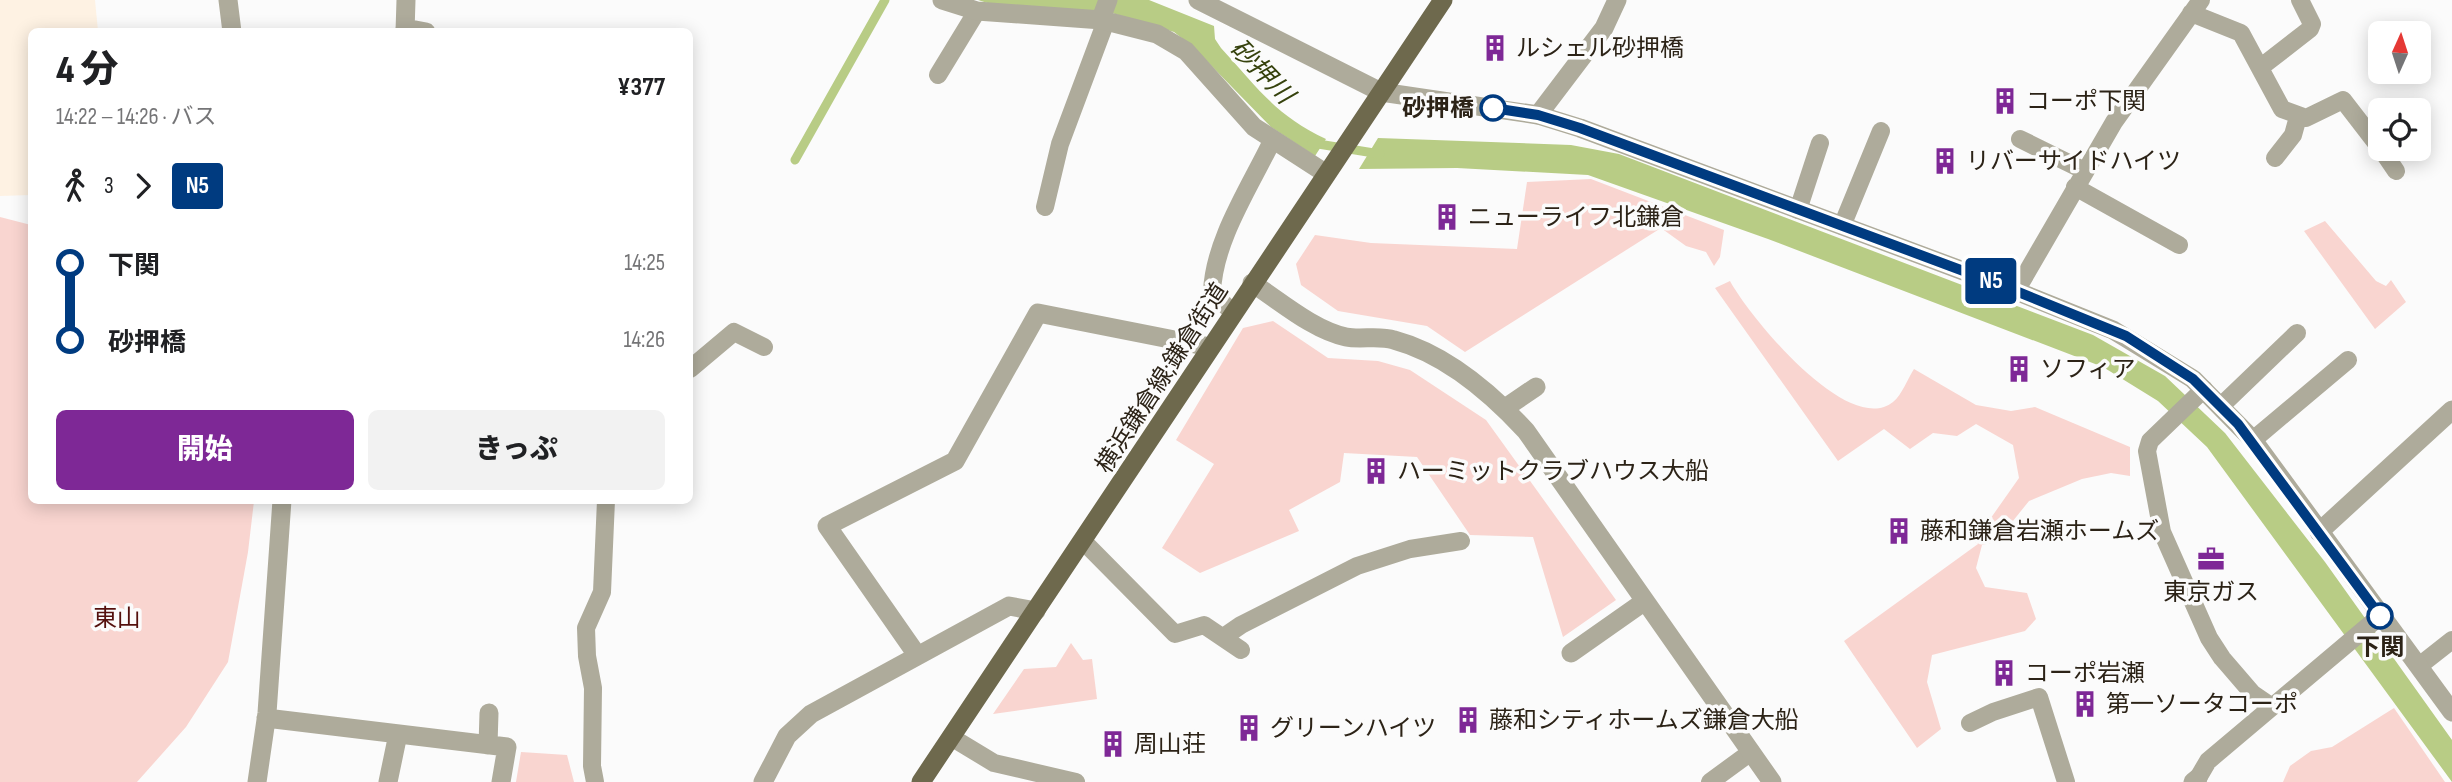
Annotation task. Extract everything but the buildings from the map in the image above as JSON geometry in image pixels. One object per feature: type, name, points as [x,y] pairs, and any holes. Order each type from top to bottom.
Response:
[{"type":"main road","name":"横浜鎌倉線;鎌倉街道","points":[[922,782],[1327,169],[1443,0]]},
{"type":"street","points":[[228,0],[232,28]]},
{"type":"street","points":[[405,28],[406,0]]},
{"type":"street","points":[[942,0],[977,11],[1104,20],[1157,34],[1185,51],[1254,127],[1327,169]]},
{"type":"street","points":[[1104,20],[1108,0]]},
{"type":"street","points":[[1198,0],[1381,92],[1538,115],[2016,291],[2126,336],[2200,394],[2221,405],[2253,440],[2377,619],[2419,666],[2452,712]]},
{"type":"street","points":[[1538,115],[1604,28],[1617,0]]},
{"type":"street","points":[[1252,283],[1319,326],[1346,337],[1394,340],[1434,358],[1495,397],[1526,431],[1772,782]]},
{"type":"street","points":[[917,656],[827,526],[955,461],[1038,313],[1210,347]]},
{"type":"street","points":[[1505,408],[1536,387]]},
{"type":"street","points":[[2319,532],[2452,410]]},
{"type":"street","points":[[257,782],[266,718],[282,504]]},
{"type":"street","points":[[1571,653],[1645,601]]},
{"type":"street","points":[[762,782],[787,736],[811,714],[1009,606],[1036,611]]},
{"type":"street","points":[[488,745],[489,713]]},
{"type":"street","points":[[266,718],[507,747],[501,782]]},
{"type":"street","points":[[388,782],[398,734]]},
{"type":"lane","points":[[2261,67],[2310,29],[2312,24],[2300,0]]},
{"type":"lane","points":[[2016,291],[2085,171],[2157,58],[2196,7],[2241,33],[2282,109],[2306,118],[2343,100],[2368,132]]},
{"type":"lane","points":[[937,75],[977,11]]},
{"type":"lane","points":[[1045,208],[1060,144],[1104,20]]},
{"type":"lane","points":[[2275,158],[2293,135],[2298,117]]},
{"type":"lane","points":[[1842,226],[1881,131]]},
{"type":"lane","points":[[1233,313],[1212,292],[1213,276],[1221,249],[1273,139]]},
{"type":"lane","points":[[2020,139],[2085,171]]},
{"type":"lane","points":[[1798,210],[1820,143]]},
{"type":"lane","points":[[2389,161],[2396,171]]},
{"type":"lane","points":[[2075,187],[2179,245]]},
{"type":"lane","points":[[693,366],[734,331],[764,347]]},
{"type":"lane","points":[[2221,405],[2297,333]]},
{"type":"lane","points":[[2253,440],[2348,360]]},
{"type":"lane","points":[[2200,394],[2150,441],[2147,451],[2162,533],[2221,658],[2253,694],[2272,707]]},
{"type":"lane","points":[[595,782],[592,765],[593,688],[587,656],[586,628],[602,592],[606,504]]},
{"type":"lane","points":[[1083,541],[1175,634],[1204,625],[1225,636],[1241,650]]},
{"type":"lane","points":[[1225,636],[1241,625],[1357,566],[1410,549],[1461,541]]},
{"type":"lane","points":[[2195,780],[2208,761],[2377,619]]},
{"type":"lane","points":[[2419,666],[2452,640]]},
{"type":"lane","points":[[1970,723],[1993,712],[2039,697],[2066,782]]},
{"type":"lane","points":[[951,737],[994,763],[1076,782]]},
{"type":"lane","points":[[1710,782],[1751,752]]},
{"type":"shaded area","points":[[0,0],[95,0],[98,28],[28,28],[28,195],[0,196]]},
{"type":"shaded area","name":"砂押川","points":[[978,0],[1149,0],[1214,26],[1215,39],[1221,48],[1268,100],[1293,120],[1326,139],[1315,156],[1271,127],[1193,47],[1174,32],[1112,13],[997,6]]},
{"type":"shaded area","points":[[1378,138],[1571,145],[1619,154],[2093,335],[2165,376],[2225,433],[2325,562],[2452,740],[2452,782],[2207,447],[2158,401],[2103,367],[1768,239],[1588,175],[1457,168],[1359,169]]},
{"type":"green space","points":[[1591,179],[1724,230],[1720,257],[1714,266],[1706,252],[1686,246],[1661,228],[1465,352],[1427,326],[1338,311],[1301,285],[1296,264],[1315,235],[1371,243],[1517,249],[1527,182]]},
{"type":"green space","name":"東山","points":[[0,217],[28,224],[28,504],[254,504],[248,552],[228,662],[186,727],[137,782],[0,782]]},
{"type":"green space","points":[[2325,221],[2376,281],[2386,286],[2391,280],[2406,302],[2375,329],[2304,231]]},
{"type":"green space","points":[[1730,281],[1757,320],[1778,344],[1827,389],[1851,403],[1874,409],[1893,402],[1914,369],[1976,405],[2011,411],[2035,407],[2130,447],[2130,476],[2111,473],[2082,479],[2029,501],[1996,542],[1982,545],[1976,568],[1985,587],[2027,593],[2036,619],[2025,631],[1932,655],[1927,682],[1941,729],[1917,748],[1844,641],[1978,544],[1968,538],[1981,532],[2019,478],[2013,445],[1976,424],[1957,436],[1933,433],[1910,449],[1884,429],[1838,461],[1715,288]]},
{"type":"green space","points":[[1273,321],[1328,358],[1378,361],[1410,370],[1486,420],[1616,600],[1563,637],[1533,537],[1470,535],[1417,457],[1344,453],[1340,482],[1289,510],[1299,531],[1200,573],[1162,548],[1214,464],[1176,440],[1243,328]]},
{"type":"green space","points":[[1071,643],[1083,660],[1092,659],[1097,699],[993,714],[1024,669],[1056,667]]},
{"type":"green space","points":[[2394,708],[2445,782],[2283,782],[2290,766],[2311,751],[2332,747]]},
{"type":"green space","points":[[521,752],[567,755],[574,782],[516,782]]},
{"type":"waterway","points":[[795,160],[885,0]]},
{"type":"waterway","name":"砂押川","points":[[1312,143],[1380,154]]},
{"type":"bus line","name":"N5","points":[[1493,108],[1538,115],[1580,128],[2001,285],[2126,336],[2193,379],[2253,440],[2380,616]]},
{"type":"place","name":"ルシェル砂押橋","points":[[1495,48]]},
{"type":"place","name":"コーポ下関","points":[[2005,101]]},
{"type":"place","name":"砂押橋","points":[[1493,108]]},
{"type":"place","name":"リバーサイドハイツ","points":[[1945,161]]},
{"type":"place","name":"ニューライフ北鎌倉","points":[[1447,217]]},
{"type":"place","name":"ソフィア","points":[[2019,369]]},
{"type":"place","name":"ハーミットクラブハウス大船","points":[[1376,471]]},
{"type":"place","name":"藤和鎌倉岩瀬ホームズ","points":[[1899,531]]},
{"type":"place","name":"東京ガス","points":[[2211,559]]},
{"type":"place","name":"下関","points":[[2380,616]]},
{"type":"place","name":"コーポ岩瀬","points":[[2004,673]]},
{"type":"place","name":"第一ソータコーポ","points":[[2085,704]]},
{"type":"place","name":"藤和シティホームズ鎌倉大船","points":[[1468,720]]},
{"type":"place","name":"グリーンハイツ","points":[[1249,728]]},
{"type":"place","name":"周山荘","points":[[1113,744]]}]
